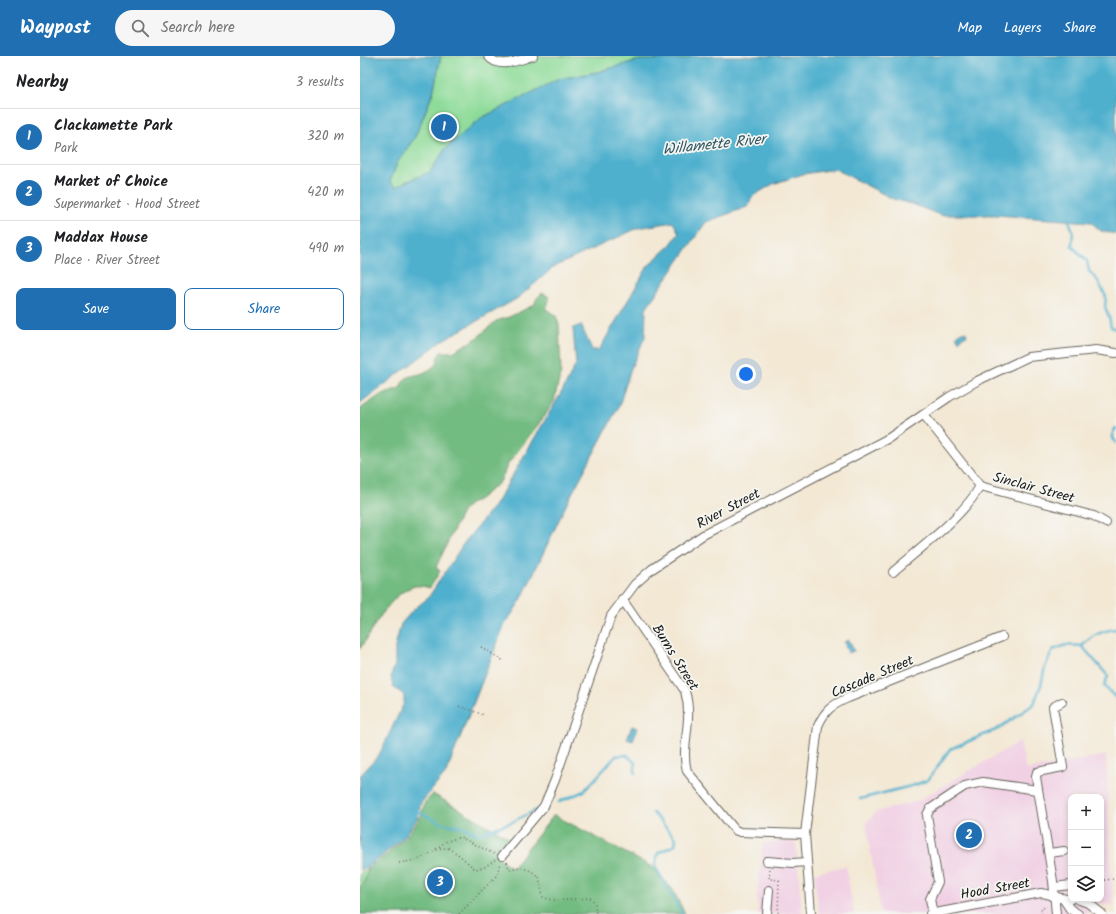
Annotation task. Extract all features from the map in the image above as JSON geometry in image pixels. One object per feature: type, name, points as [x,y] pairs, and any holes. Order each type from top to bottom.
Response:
[{"type":"street","points":[[488,56],[496,63],[502,64],[532,56]]},
{"type":"street","name":"River Street","points":[[504,854],[544,806],[555,780],[611,616],[622,599],[652,569],[704,535],[848,461],[889,438],[949,397],[977,381],[1028,357],[1096,350],[1116,353]]},
{"type":"street","points":[[924,415],[980,486]]},
{"type":"street","name":"Sinclair Street","points":[[893,572],[952,519],[975,495],[980,486],[1094,516],[1106,523]]},
{"type":"street","name":"Burns Street","points":[[622,599],[685,691],[689,704],[690,717],[684,762],[687,772],[735,830],[740,832],[805,834]]},
{"type":"street","name":"Cascade Street","points":[[805,834],[818,726],[823,714],[833,705],[848,698],[1002,637]]},
{"type":"street","points":[[1056,914],[1049,853],[1036,780],[1037,772],[1063,767],[1053,707],[1062,702]]},
{"type":"street","points":[[932,914],[930,899],[938,882],[927,815],[930,809],[965,786],[983,782],[1038,790]]},
{"type":"street","points":[[805,834],[811,914]]},
{"type":"street","points":[[1049,853],[1064,850]]},
{"type":"street","points":[[767,861],[807,862]]},
{"type":"street","points":[[1054,887],[1068,885]]},
{"type":"street","points":[[767,914],[769,890]]},
{"type":"street","name":"Hood Street","points":[[932,914],[1034,894],[1046,894],[1067,899],[1070,909],[1078,914]]},
{"type":"street","points":[[1085,902],[1102,914]]},
{"type":"path","points":[[481,647],[504,661]]},
{"type":"path","points":[[459,706],[484,715]]},
{"type":"path","points":[[436,850],[445,842],[460,837],[494,854],[504,854]]},
{"type":"path","points":[[399,863],[417,860],[441,848],[453,850],[475,869],[483,868],[504,854]]},
{"type":"path","points":[[460,914],[497,875],[504,854]]},
{"type":"path","points":[[504,854],[509,869],[520,867],[531,871],[539,877],[543,897],[549,900],[590,898],[595,903],[596,914]]},
{"type":"path","points":[[1104,880],[1116,879]]},
{"type":"path","points":[[1042,914],[1041,908],[1047,906]]},
{"type":"shaded area","points":[[1020,741],[1026,770],[1106,755],[1113,906],[1101,902],[1086,914],[881,914],[866,823],[876,812],[918,801]]},
{"type":"shaded area","points":[[790,841],[796,843],[802,914],[758,914],[757,897],[763,843]]},
{"type":"shaded area","points":[[846,866],[854,914],[819,914],[814,873]]},
{"type":"green space","points":[[441,56],[691,56],[686,59],[639,60],[597,72],[559,79],[445,149],[430,172],[396,187],[390,182],[397,163],[415,137],[433,93]]},
{"type":"green space","points":[[542,293],[548,296],[549,301],[546,309],[556,316],[559,325],[561,372],[554,401],[508,464],[500,482],[479,499],[468,505],[462,512],[436,567],[440,571],[430,588],[415,586],[398,596],[376,622],[360,649],[360,409],[382,394],[400,388],[407,377],[421,374],[430,369],[438,363],[437,358],[441,352],[453,352],[477,338],[496,321],[509,317],[534,305],[537,298]]},
{"type":"green space","points":[[433,794],[511,839],[498,857],[512,868],[554,815],[654,868],[673,890],[685,914],[360,914],[360,888],[363,885],[369,867],[385,856],[407,836],[420,818],[425,802]]},
{"type":"green space","points":[[369,867],[360,896],[360,874]]},
{"type":"water","name":"Willamette River","points":[[360,56],[441,56],[433,93],[415,137],[397,163],[390,182],[396,187],[430,172],[445,149],[481,118],[559,79],[597,72],[639,60],[686,59],[691,56],[1116,56],[1116,234],[1101,231],[1091,222],[996,215],[940,215],[912,204],[893,199],[835,169],[803,174],[773,184],[753,196],[747,207],[706,222],[646,308],[645,337],[631,368],[619,406],[568,501],[521,600],[504,626],[446,773],[421,803],[417,819],[405,836],[381,857],[360,871],[360,776],[379,755],[404,703],[404,695],[393,687],[391,676],[395,665],[395,647],[401,624],[413,610],[428,598],[464,543],[495,505],[564,388],[576,364],[573,328],[581,325],[592,350],[599,350],[648,266],[671,244],[679,233],[673,222],[638,228],[554,267],[518,298],[443,340],[360,403]]},
{"type":"water","points":[[961,332],[966,332],[967,336],[962,337],[959,341],[957,336]]},
{"type":"water","points":[[849,640],[854,651],[848,653],[844,642]]},
{"type":"water","points":[[632,726],[637,728],[633,741],[627,739]]},
{"type":"waterway","points":[[1069,221],[1073,231],[1072,246],[1087,261],[1089,271],[1098,281],[1106,297],[1105,307],[1111,327],[1116,329]]},
{"type":"waterway","points":[[1116,428],[1113,432],[1113,438],[1116,443]]},
{"type":"waterway","points":[[1116,629],[1098,634],[1082,646],[1108,676],[1104,686],[1116,698]]},
{"type":"waterway","points":[[860,799],[915,785],[928,780],[950,749],[998,729],[1034,704],[1041,685],[1045,667],[1053,650],[1066,645],[1082,646]]},
{"type":"waterway","points":[[559,802],[584,791],[616,756],[627,755],[635,763],[635,773]]},
{"type":"waterway","points":[[419,812],[441,823],[463,827],[478,834],[512,822],[536,810]]},
{"type":"waterway","points":[[653,813],[676,839],[675,845],[658,853],[655,866],[682,914]]},
{"type":"place","name":"Clackamette Park","points":[[444,127]]},
{"type":"place","name":"Market of Choice","points":[[969,835]]},
{"type":"place","name":"Maddax House","points":[[440,882]]}]
